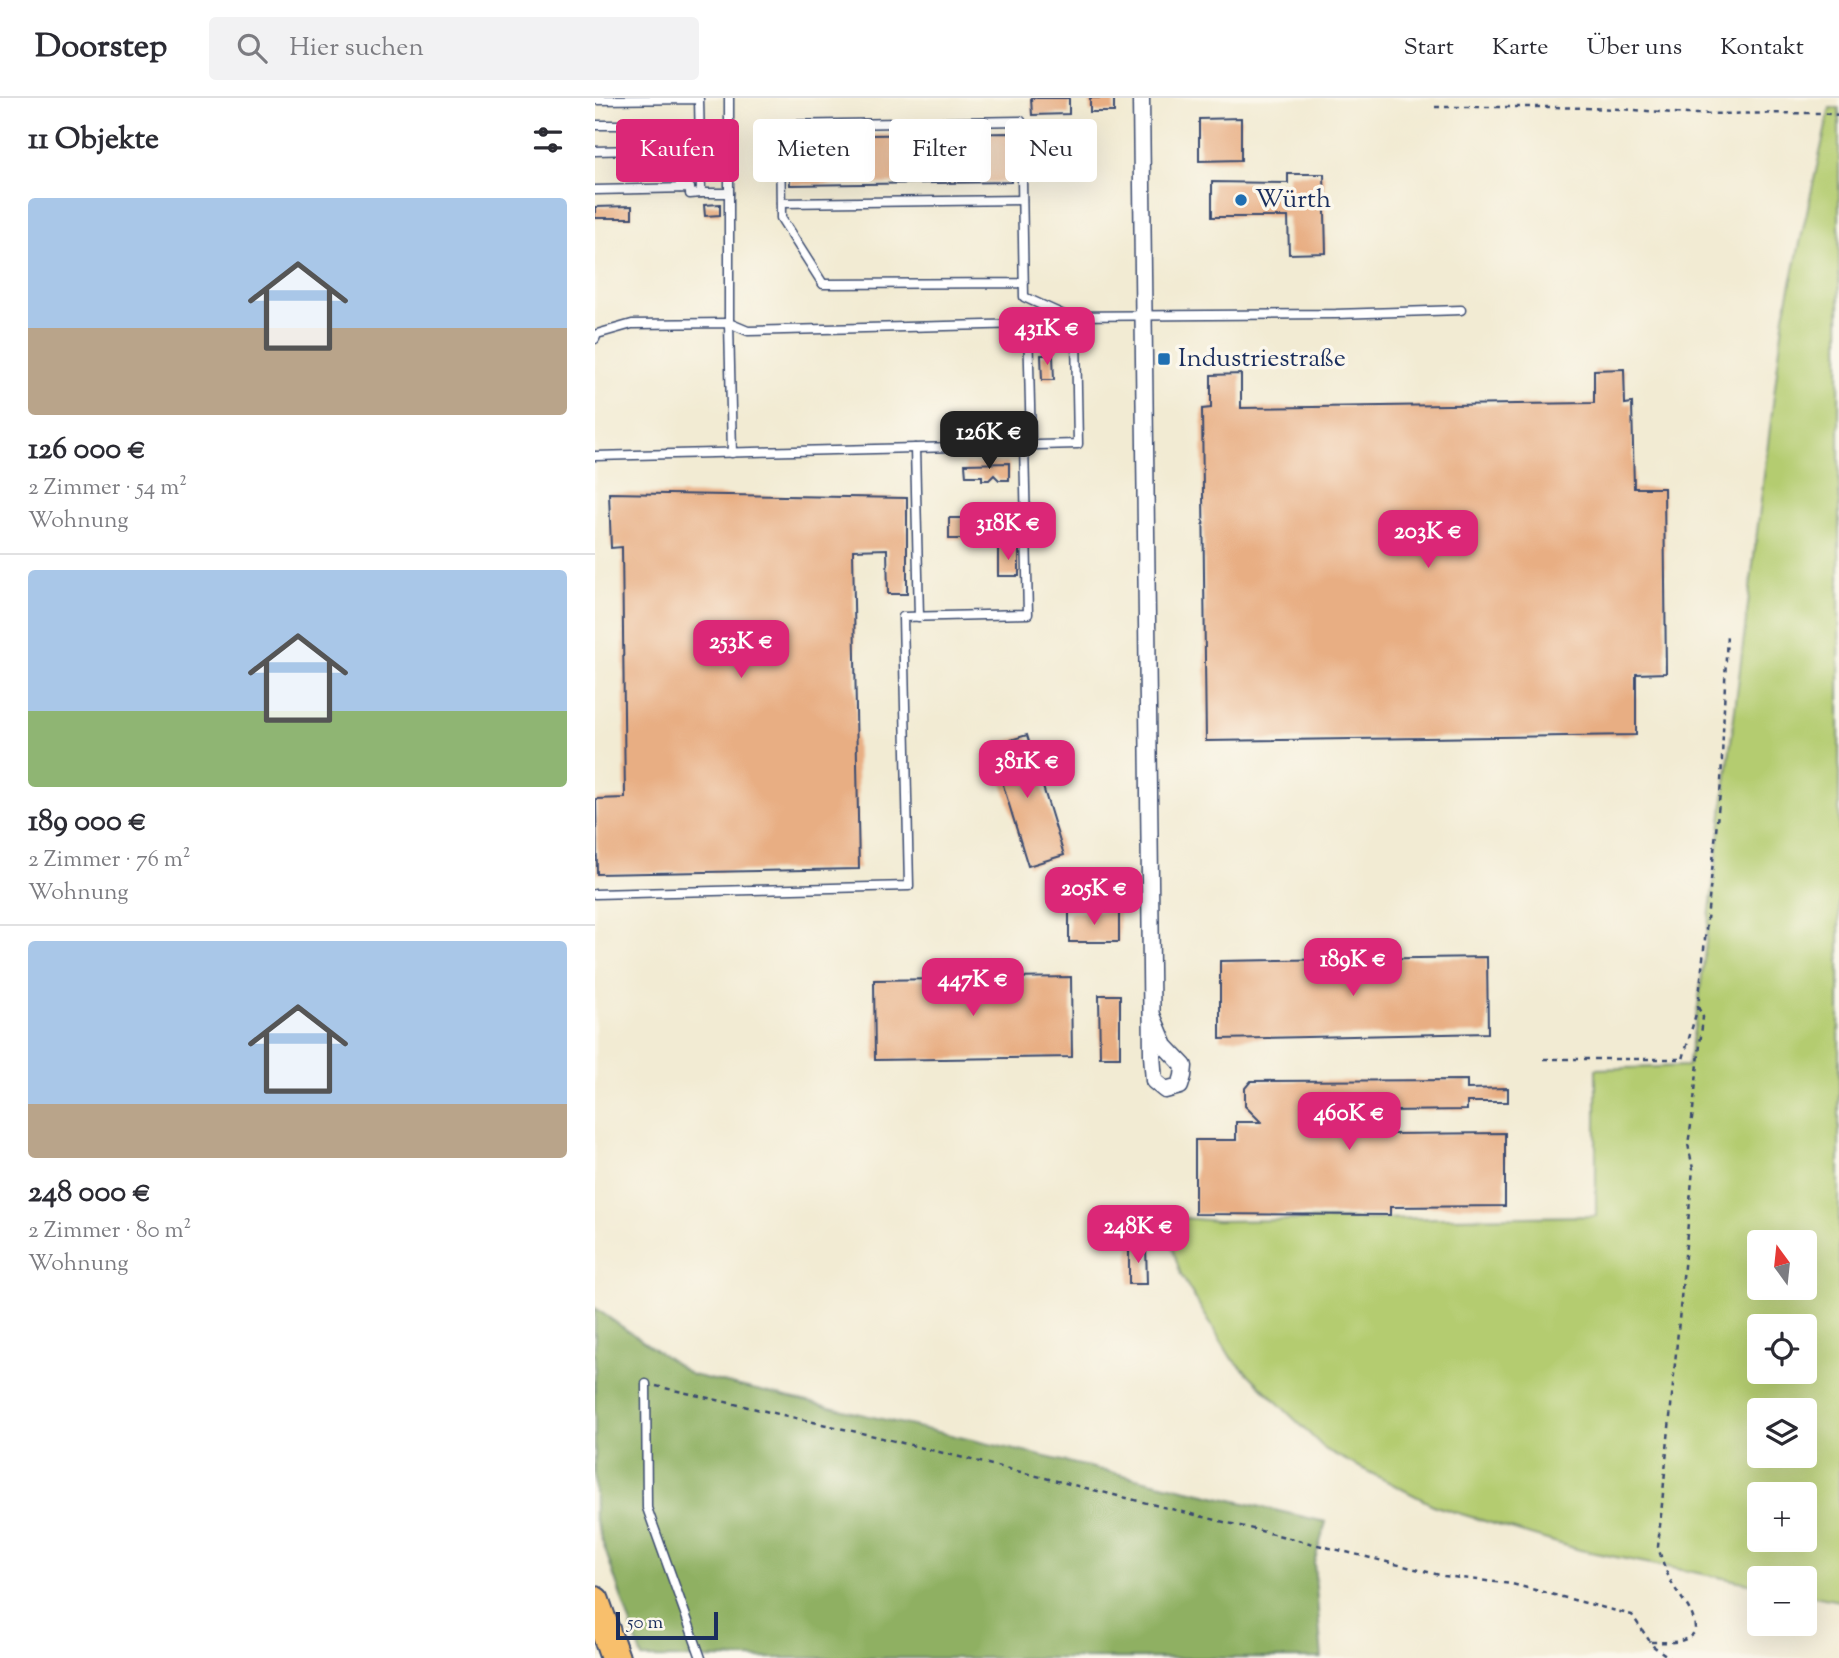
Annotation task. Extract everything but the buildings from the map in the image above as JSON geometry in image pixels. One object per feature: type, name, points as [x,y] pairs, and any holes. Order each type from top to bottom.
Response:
[{"type":"highway","points":[[595,1601],[615,1658]]},
{"type":"street","points":[[1141,98],[1152,1015]]},
{"type":"lane","points":[[729,98],[732,453]]},
{"type":"lane","points":[[595,100],[699,99],[701,193]]},
{"type":"lane","points":[[1024,284],[823,284],[781,218],[780,125],[1021,121],[1022,200],[1024,284],[1024,297],[1066,316]]},
{"type":"lane","points":[[595,125],[616,125]]},
{"type":"lane","points":[[595,151],[616,150]]},
{"type":"lane","points":[[680,182],[680,188]]},
{"type":"lane","points":[[595,190],[690,188],[690,194],[729,193]]},
{"type":"lane","points":[[781,203],[1022,200]]},
{"type":"lane","points":[[595,339],[597,334],[632,324],[729,323],[748,331],[1028,324],[1066,316],[1421,313],[1461,310]]},
{"type":"lane","points":[[595,894],[909,886],[903,617],[1028,614],[1028,324]]},
{"type":"lane","points":[[595,456],[1078,444],[1076,336]]},
{"type":"lane","points":[[915,448],[919,617]]},
{"type":"lane","points":[[646,1384],[647,1508],[701,1658]]},
{"type":"path","points":[[1435,107],[1551,107],[1687,114],[1839,115]]},
{"type":"path","points":[[1544,1059],[1683,1059],[1698,1007],[1721,783],[1727,632]]},
{"type":"path","points":[[1651,1642],[1677,1642],[1688,1639],[1695,1632],[1693,1615],[1663,1566],[1658,1547],[1693,1169],[1688,1144],[1703,1017],[1698,1007]]},
{"type":"path","points":[[646,1384],[883,1438],[1444,1576],[1512,1584],[1632,1615],[1651,1642],[1670,1658]]},
{"type":"green space","points":[[1830,108],[1839,108],[1839,1601],[1817,1597],[1817,1566],[1747,1566],[1747,1583],[1580,1550],[1435,1506],[1326,1450],[1230,1356],[1181,1275],[1162,1216],[1217,1221],[1596,1216],[1596,1069],[1688,1066],[1698,1007],[1784,315]]},
{"type":"green space","points":[[595,1308],[692,1375],[1326,1522],[1314,1563],[1322,1658],[642,1658],[595,1520]]},
{"type":"place","name":"Würth","points":[[1241,200]]},
{"type":"place","name":"Industriestraße","points":[[1164,359]]}]
